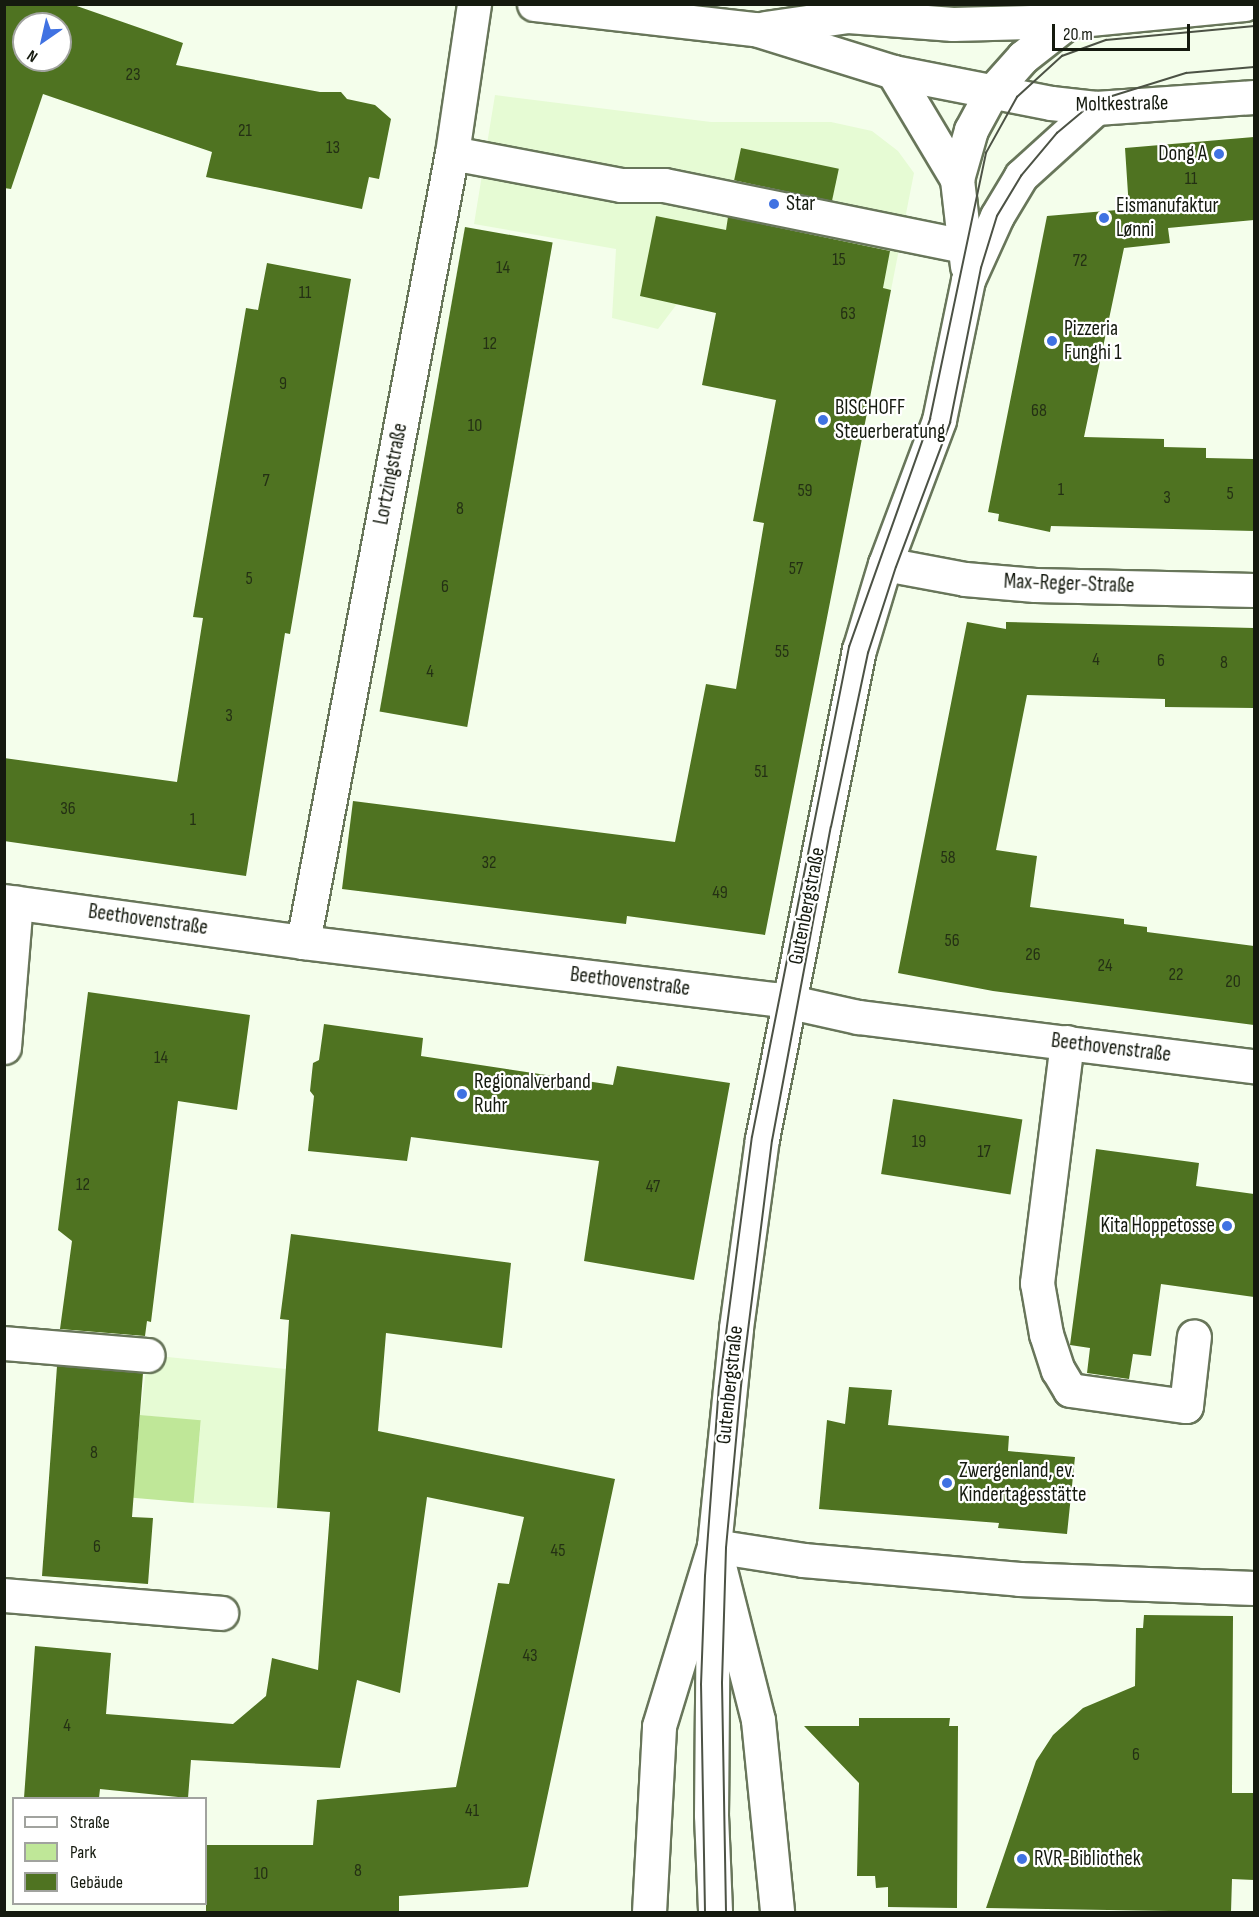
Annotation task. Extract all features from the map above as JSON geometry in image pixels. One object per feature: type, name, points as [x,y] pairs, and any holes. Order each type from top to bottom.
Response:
[{"type":"street","name":"Lortzingstraße","points":[[303,942],[452,153],[474,4]]},
{"type":"street","name":"Moltkestraße","points":[[534,4],[755,29],[892,72],[991,93],[1096,108],[1254,97]]},
{"type":"street","name":"Moltkestraße","points":[[755,29],[848,16],[951,14],[1069,21],[1244,4]]},
{"type":"street","points":[[991,93],[1023,57],[1069,21]]},
{"type":"street","name":"Gutenbergstraße","points":[[892,72],[957,179]]},
{"type":"street","name":"Gutenbergstraße","points":[[968,280],[957,179],[971,130],[991,93]]},
{"type":"street","name":"Gutenbergstraße","points":[[649,1912],[659,1726],[714,1546],[750,1216],[788,1001],[859,650],[885,564],[939,420],[968,280],[997,216],[1021,176],[1096,108]]},
{"type":"street","points":[[452,153],[621,185],[664,185],[964,246]]},
{"type":"street","name":"Max-Reger-Straße","points":[[885,564],[965,579],[1035,585],[1254,590]]},
{"type":"street","points":[[4,1047],[10,901]]},
{"type":"street","name":"Beethovenstraße","points":[[10,901],[303,942],[788,1001],[858,1017],[1254,1066]]},
{"type":"street","points":[[1067,1042],[1037,1283],[1046,1334],[1058,1370],[1070,1390],[1186,1406],[1194,1336]]},
{"type":"street","points":[[4,1343],[148,1355]]},
{"type":"street","points":[[715,1912],[711,1721],[714,1546],[879,1577],[1019,1579],[1254,1588]]},
{"type":"street","name":"Gutenbergstraße","points":[[714,1546],[758,1720],[777,1912]]},
{"type":"street","points":[[4,1595],[221,1612]]},
{"type":"shaded area","points":[[495,95],[711,122],[831,122],[872,131],[898,151],[914,173],[891,290],[677,304],[658,329],[612,318],[616,249],[474,224]]},
{"type":"shaded area","points":[[148,1355],[286,1369],[277,1508],[193,1503],[201,1421],[140,1415]]},
{"type":"green space","points":[[140,1415],[201,1420],[194,1503],[133,1498]]},
{"type":"building","points":[[4,4],[71,4],[183,43],[176,65],[320,92],[341,92],[347,99],[375,105],[391,119],[379,179],[369,177],[362,209],[206,177],[212,152],[43,94],[11,189],[4,188]]},
{"type":"building","points":[[1254,137],[1254,220],[1168,228],[1170,243],[1124,248],[1084,437],[1164,439],[1164,447],[1206,448],[1206,458],[1254,459],[1254,531],[1051,526],[1050,532],[998,521],[999,514],[988,512],[1047,216],[1129,209],[1125,148]]},
{"type":"building","points":[[741,148],[839,169],[832,201],[734,180]]},
{"type":"building","points":[[656,216],[726,230],[728,217],[890,251],[883,288],[891,290],[765,935],[627,916],[626,924],[342,889],[353,801],[675,842],[706,684],[736,689],[764,523],[753,521],[776,400],[702,385],[716,313],[640,296]]},
{"type":"building","points":[[465,227],[553,242],[467,727],[380,712]]},
{"type":"building","points":[[267,263],[351,279],[290,634],[285,633],[246,876],[4,841],[4,758],[177,782],[203,618],[193,617],[246,308],[258,310]]},
{"type":"building","points":[[967,622],[1006,629],[1006,622],[1254,628],[1254,708],[1165,707],[1165,699],[1027,695],[996,850],[1037,856],[1030,907],[1124,919],[1124,924],[1147,927],[1147,932],[1254,946],[1254,1025],[993,991],[898,973]]},
{"type":"building","points":[[88,992],[250,1015],[237,1110],[178,1101],[151,1322],[147,1321],[145,1336],[60,1329],[72,1241],[58,1230]]},
{"type":"building","points":[[324,1024],[423,1038],[421,1056],[613,1085],[617,1066],[730,1083],[694,1280],[584,1261],[599,1161],[411,1137],[407,1161],[308,1151],[314,1096],[310,1091],[313,1063],[319,1060]]},
{"type":"building","points":[[893,1099],[1022,1119],[1010,1195],[881,1174]]},
{"type":"building","points":[[1096,1149],[1199,1163],[1196,1186],[1254,1194],[1254,1297],[1161,1284],[1151,1356],[1133,1354],[1129,1379],[1087,1373],[1090,1348],[1070,1345]]},
{"type":"building","points":[[291,1234],[511,1263],[502,1348],[386,1333],[378,1431],[615,1479],[528,1887],[399,1896],[399,1912],[206,1912],[207,1845],[313,1845],[317,1800],[456,1787],[498,1583],[509,1584],[524,1517],[427,1497],[400,1693],[357,1680],[340,1768],[191,1760],[188,1797],[100,1789],[99,1797],[24,1797],[35,1646],[111,1653],[106,1714],[233,1724],[266,1696],[272,1658],[318,1670],[330,1512],[277,1508],[289,1320],[280,1319]]},
{"type":"building","points":[[57,1366],[143,1373],[132,1517],[153,1518],[148,1584],[42,1576]]},
{"type":"building","name":"Zwergenland, ev. Kindertagesstätte","points":[[849,1387],[892,1390],[888,1425],[1009,1436],[1008,1451],[1075,1457],[1067,1534],[998,1528],[999,1523],[819,1509],[827,1420],[845,1424]]},
{"type":"building","points":[[1144,1615],[1233,1616],[1232,1793],[1254,1793],[1254,1880],[1232,1879],[1231,1912],[986,1908],[1036,1761],[1053,1735],[1083,1708],[1135,1686],[1136,1628],[1143,1628]]},
{"type":"building","points":[[859,1718],[950,1718],[949,1726],[958,1726],[957,1908],[888,1907],[888,1887],[876,1888],[875,1876],[857,1876],[859,1783],[804,1726],[859,1726]]},
{"type":"tram line","points":[[705,1912],[701,1685],[705,1576],[719,1387],[752,1137],[849,647],[930,419],[986,153],[1017,97],[1062,56],[1106,40],[1254,26]]},
{"type":"tram line","points":[[726,1912],[722,1683],[726,1548],[741,1386],[772,1141],[831,827],[868,653],[896,567],[950,423],[981,268],[997,216],[1021,176],[1057,133],[1088,107],[1109,97],[1186,73],[1254,67]]},
{"type":"place","name":"Dong A","points":[[1219,154]]},
{"type":"place","name":"Star","points":[[774,204]]},
{"type":"place","name":"Eismanufaktur Lønni","points":[[1104,218]]},
{"type":"place","name":"Pizzeria Funghi 1","points":[[1052,341]]},
{"type":"place","name":"BISCHOFF Steuerberatung","points":[[823,420]]},
{"type":"place","name":"Regionalverband Ruhr","points":[[462,1094]]},
{"type":"place","name":"Kita Hoppetosse","points":[[1227,1226]]},
{"type":"place","name":"Zwergenland, ev. Kindertagesstätte","points":[[947,1483]]},
{"type":"place","name":"RVR-Bibliothek","points":[[1022,1859]]}]
